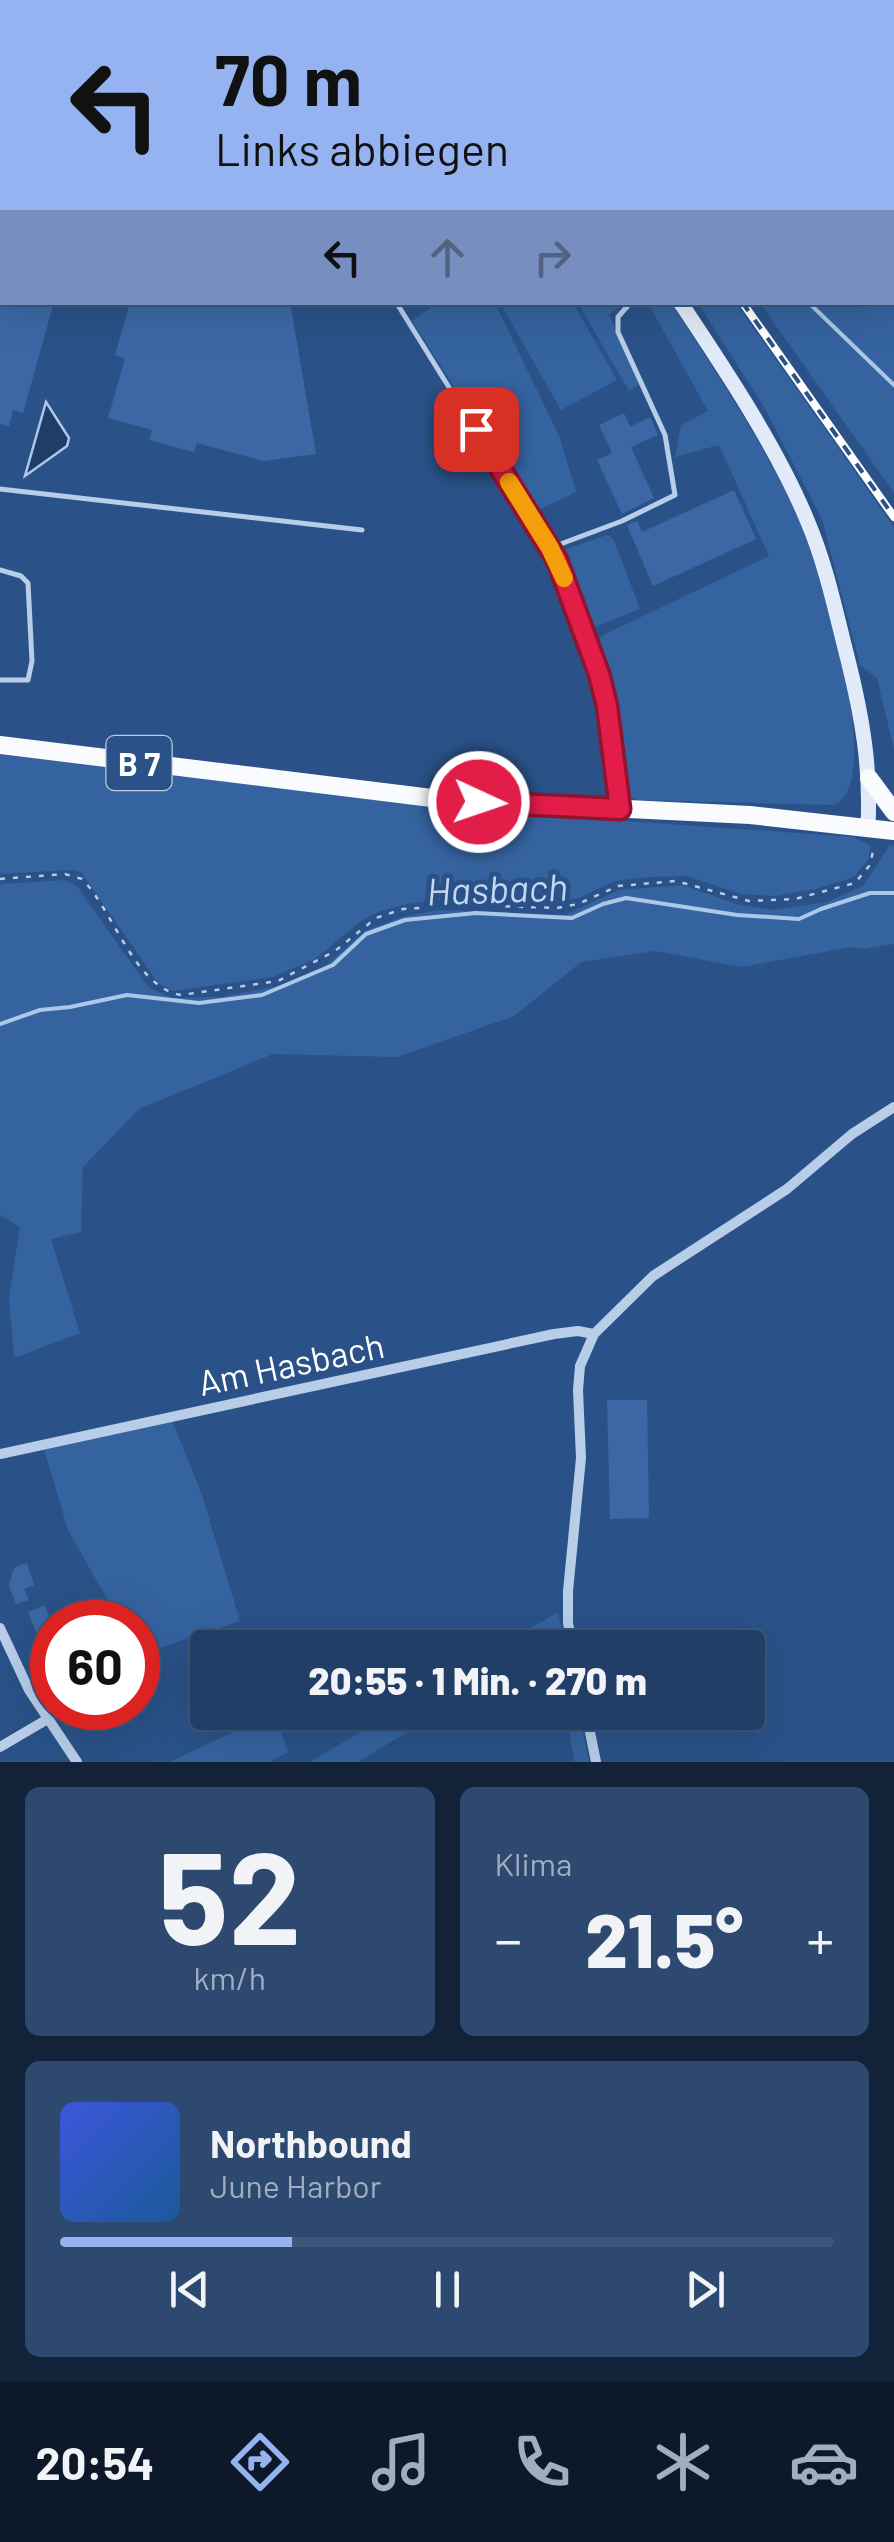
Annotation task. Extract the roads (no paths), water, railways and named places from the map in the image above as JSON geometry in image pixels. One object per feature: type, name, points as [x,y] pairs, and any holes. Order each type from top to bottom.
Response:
[{"type":"main road","points":[[682,305],[774,454],[808,522],[858,702],[869,778],[868,826]]},
{"type":"main road","name":"B 7","points":[[0,745],[448,800],[750,815],[894,831]]},
{"type":"main road","points":[[869,778],[894,812]]},
{"type":"street","points":[[569,1630],[568,1591],[581,1458],[578,1390],[580,1366],[594,1334],[653,1276],[787,1189],[872,1120],[894,1108]]},
{"type":"street","name":"Am Hasbach","points":[[0,1454],[554,1334],[594,1334]]},
{"type":"street","points":[[0,1628],[30,1688]]},
{"type":"street","points":[[0,1747],[30,1729]]},
{"type":"street","points":[[54,1730],[78,1762]]},
{"type":"street","points":[[590,1730],[596,1762]]},
{"type":"lane","points":[[398,305],[550,548],[599,674],[613,739],[620,809]]},
{"type":"lane","points":[[550,548],[622,521],[674,494],[666,435],[618,332],[618,317],[628,305]]},
{"type":"lane","points":[[0,489],[362,530]]},
{"type":"lane","points":[[0,570],[21,576],[28,583],[32,661],[28,680],[0,680]]},
{"type":"waterway","name":"Hasbach","points":[[811,305],[894,385]]},
{"type":"waterway","name":"Hasbach","points":[[0,1024],[40,1010],[127,995],[199,1003],[262,995],[333,965],[366,934],[405,920],[476,913],[572,918],[626,898],[737,915],[799,919],[870,893],[894,893]]},
{"type":"railway","points":[[744,305],[894,517]]}]
